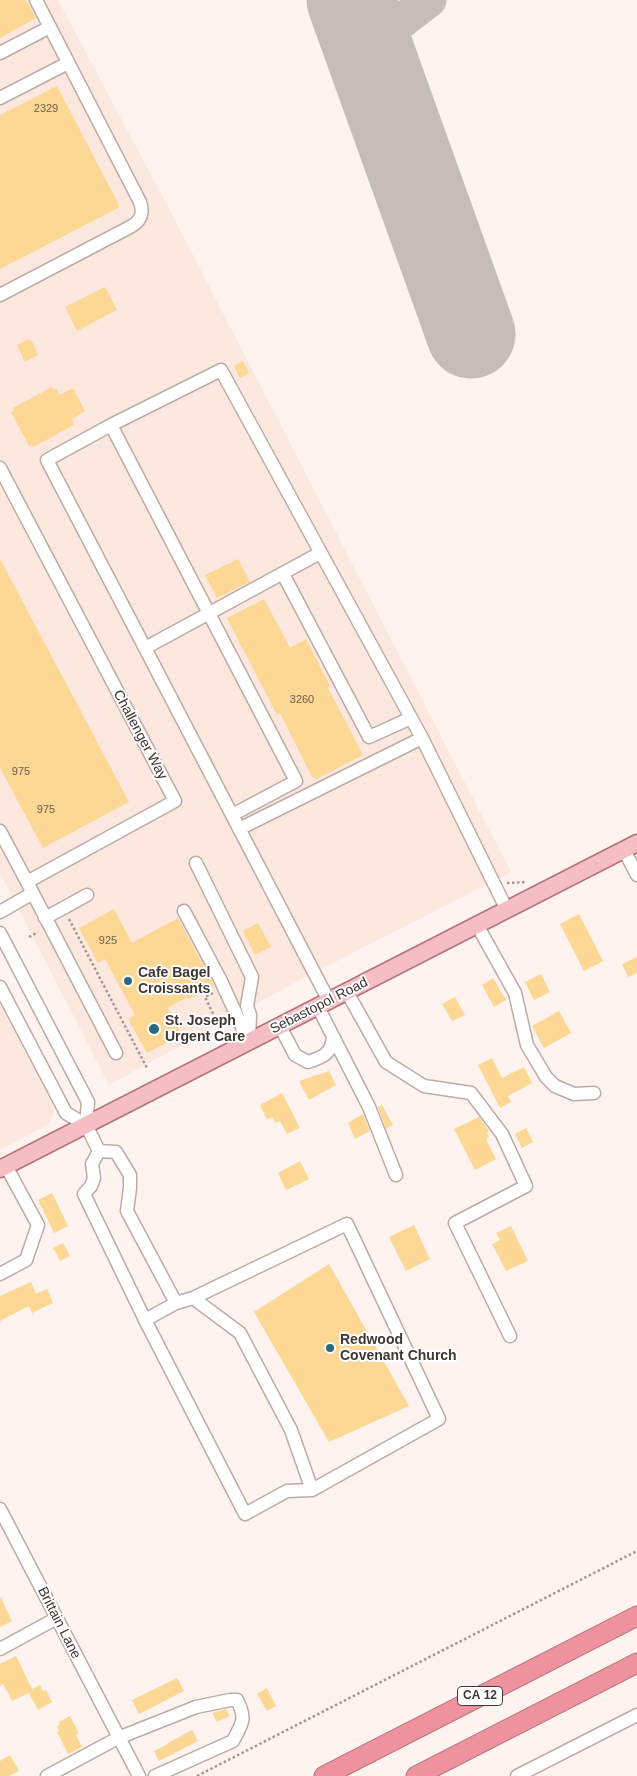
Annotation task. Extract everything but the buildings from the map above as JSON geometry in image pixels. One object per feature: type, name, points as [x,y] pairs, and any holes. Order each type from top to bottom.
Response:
[{"type":"highway","name":"CA 12","points":[[324,1776],[637,1616]]},
{"type":"highway","points":[[416,1776],[637,1663]]},
{"type":"main road","name":"Sebastopol Road","points":[[3,1168],[630,847]]},
{"type":"street","points":[[0,295],[130,227],[139,221],[142,216],[140,202],[36,0]]},
{"type":"street","points":[[0,53],[50,27]]},
{"type":"street","points":[[0,98],[68,63]]},
{"type":"street","points":[[396,1176],[369,1107],[333,1038],[324,1004],[239,829],[47,460],[111,425],[220,370],[422,738],[507,910]]},
{"type":"street","points":[[111,425],[296,781],[232,815]]},
{"type":"street","name":"Challenger Way","points":[[0,468],[175,801],[30,888]]},
{"type":"street","points":[[145,648],[320,553]]},
{"type":"street","points":[[282,574],[369,737],[411,718]]},
{"type":"street","points":[[239,829],[422,738]]},
{"type":"street","points":[[0,831],[116,1053]]},
{"type":"street","points":[[630,847],[637,875]]},
{"type":"street","points":[[196,863],[252,976],[247,1006],[250,1015],[249,1042]]},
{"type":"street","points":[[0,912],[30,888]]},
{"type":"street","points":[[45,918],[87,895]]},
{"type":"street","points":[[184,911],[220,980],[249,1042]]},
{"type":"street","points":[[478,925],[516,993],[527,1044],[546,1077],[555,1086],[574,1094],[594,1094]]},
{"type":"street","points":[[0,932],[88,1102],[86,1125],[99,1151]]},
{"type":"street","points":[[0,987],[66,1113],[86,1125]]},
{"type":"street","points":[[347,992],[386,1062],[424,1086],[471,1093],[502,1134],[526,1186],[455,1223],[510,1336]]},
{"type":"street","points":[[280,1026],[296,1055],[308,1062],[327,1054],[332,1048],[333,1038]]},
{"type":"street","points":[[99,1151],[116,1152],[130,1175],[128,1211],[176,1303]]},
{"type":"street","points":[[99,1151],[92,1164],[94,1178],[91,1186],[84,1194],[145,1320],[245,1514],[287,1492],[312,1490],[439,1418],[347,1224],[193,1298],[176,1303],[145,1320]]},
{"type":"street","points":[[0,1274],[26,1260],[38,1225],[3,1168]]},
{"type":"street","points":[[193,1298],[240,1333],[292,1430],[312,1490]]},
{"type":"street","name":"Brittain Lane","points":[[0,1509],[4,1526],[57,1618],[139,1776]]},
{"type":"street","points":[[0,1649],[57,1618]]},
{"type":"street","points":[[46,1776],[118,1738],[196,1707],[237,1700],[244,1718],[233,1741],[154,1776]]},
{"type":"street","points":[[516,1776],[637,1715]]},
{"type":"path","points":[[63,920],[68,918],[148,1068]]},
{"type":"path","points":[[29,937],[40,931]]},
{"type":"path","points":[[205,997],[221,1030]]},
{"type":"path","points":[[197,1776],[637,1551]]},
{"type":"shaded area","points":[[0,0],[58,0],[176,222],[511,872],[298,981],[109,1085],[0,873]]},
{"type":"shaded area","points":[[0,1005],[51,1102],[54,1112],[50,1122],[45,1126],[0,1150]]},
{"type":"taxiway","points":[[368,47],[429,0]]},
{"type":"runway","points":[[351,0],[471,334]]},
{"type":"place","name":"Cafe Bagel Croissants","points":[[128,981]]},
{"type":"place","name":"St. Joseph Urgent Care","points":[[154,1029]]},
{"type":"place","name":"Redwood Covenant Church","points":[[330,1348]]}]
